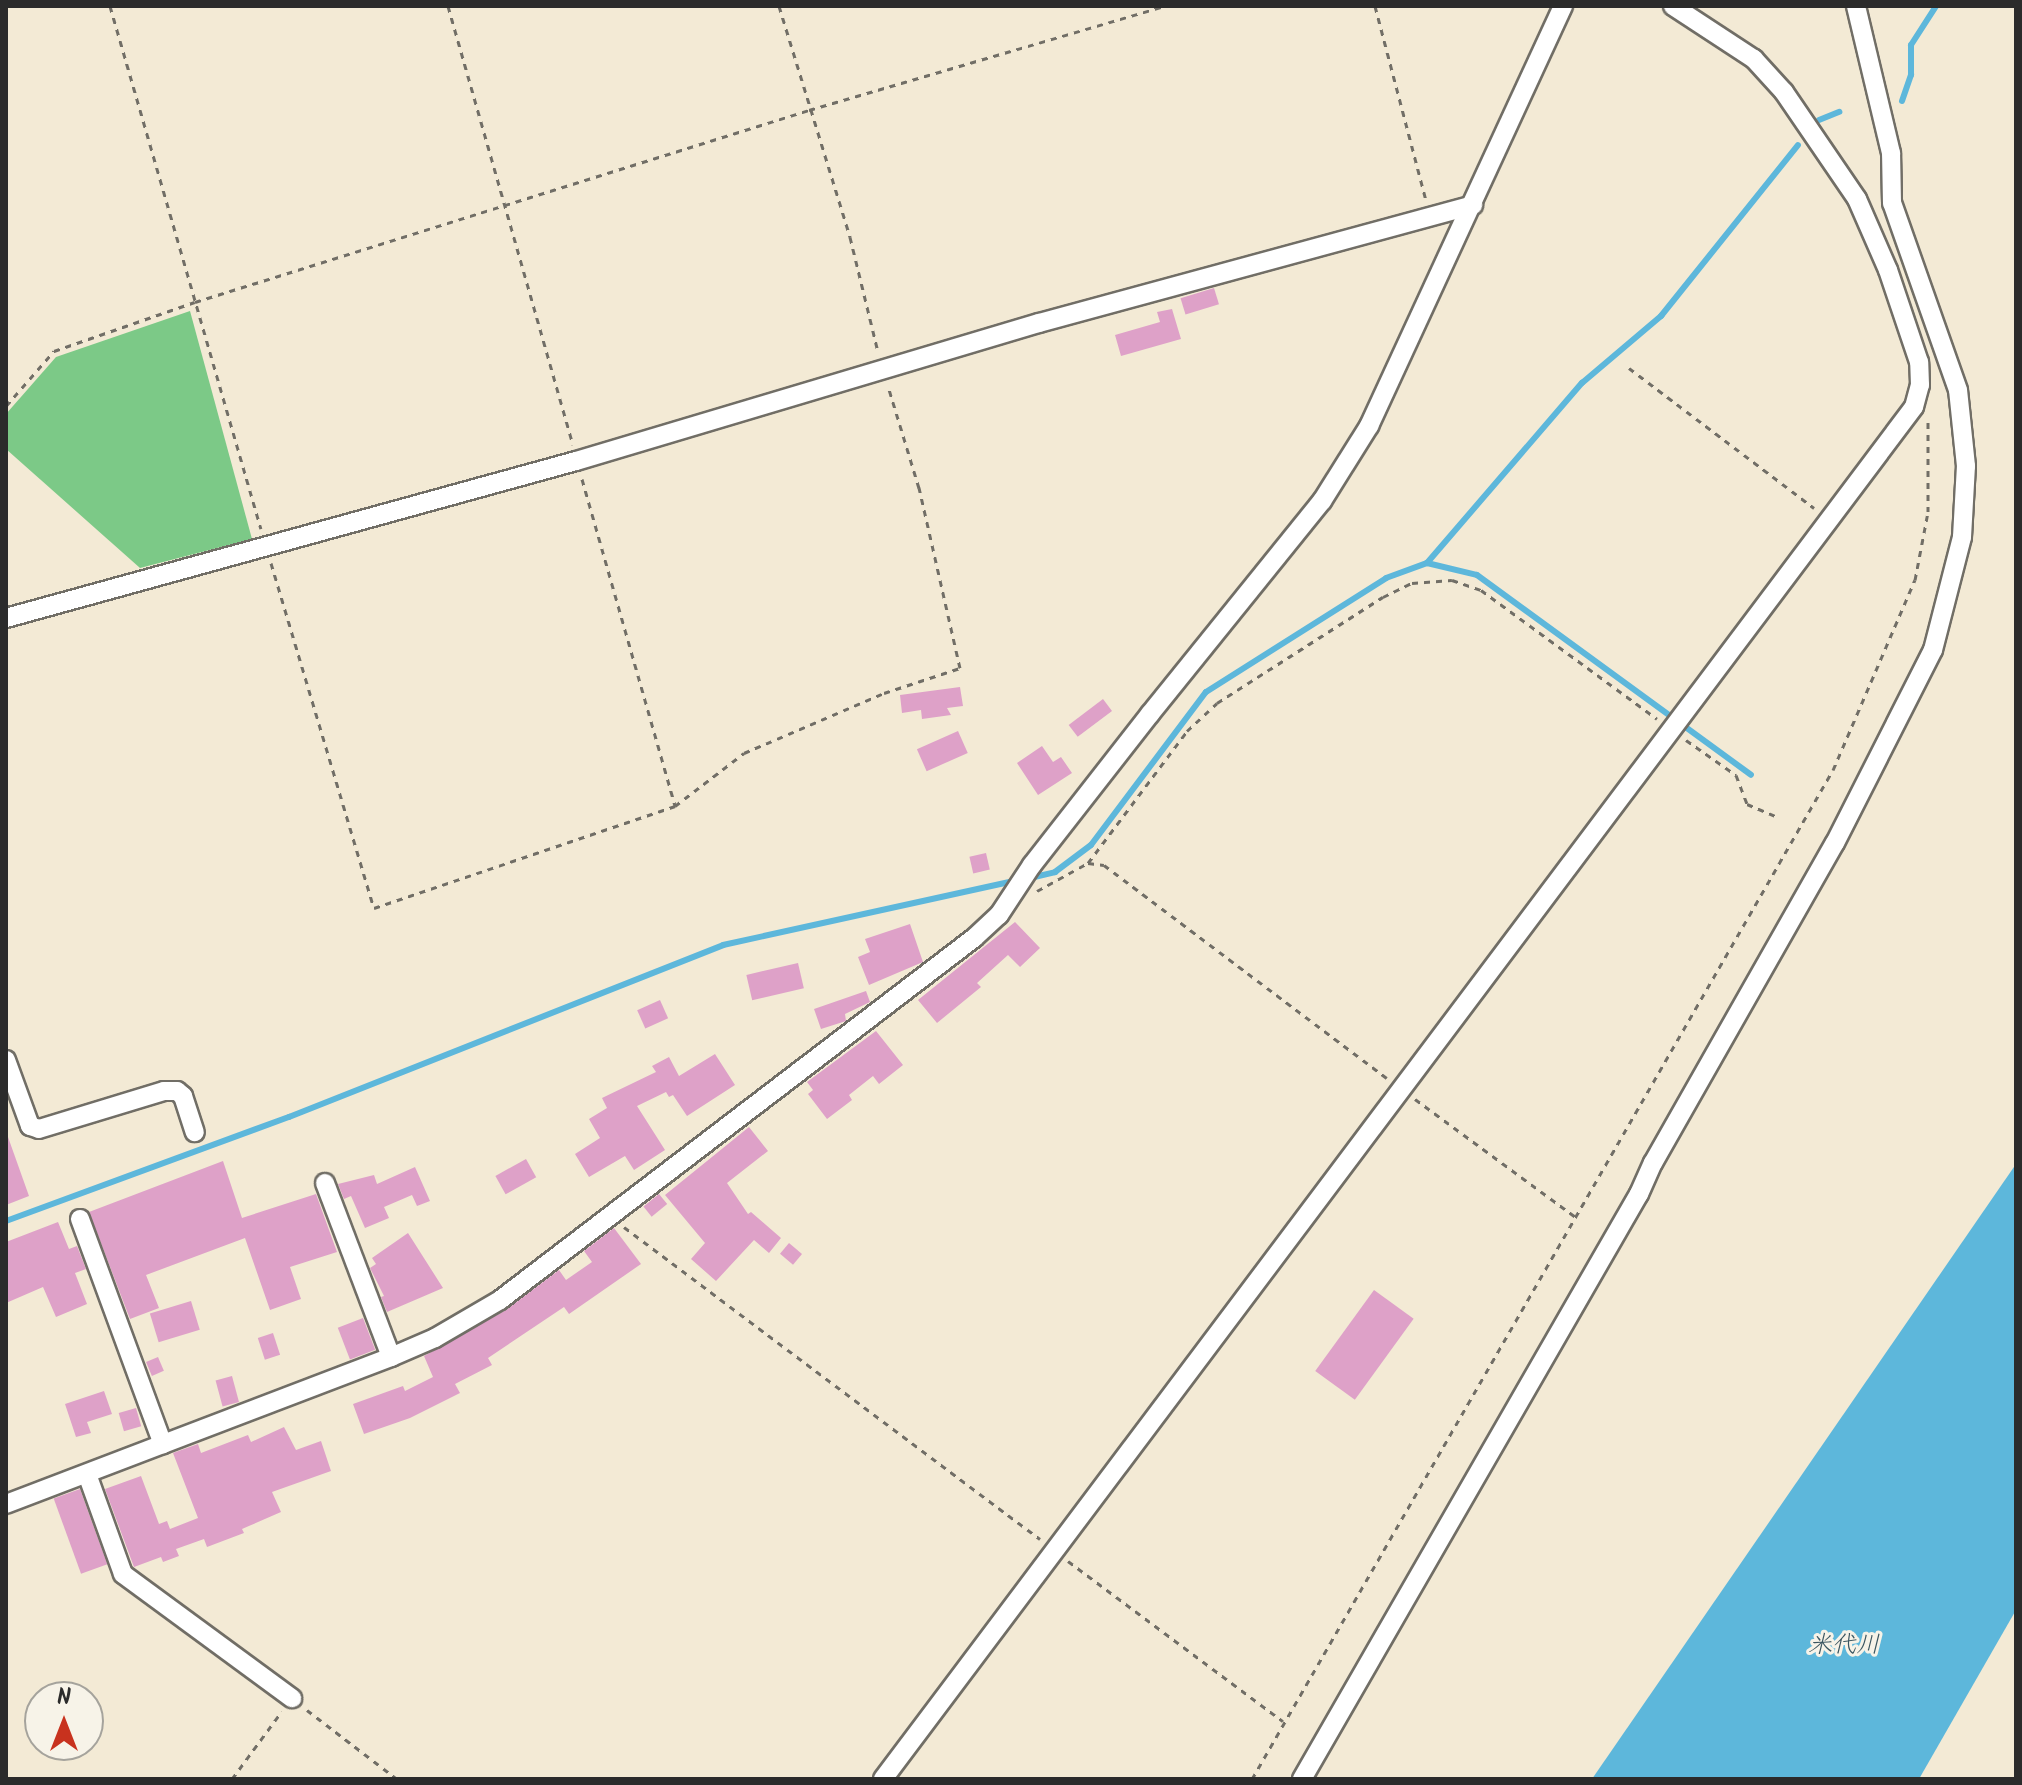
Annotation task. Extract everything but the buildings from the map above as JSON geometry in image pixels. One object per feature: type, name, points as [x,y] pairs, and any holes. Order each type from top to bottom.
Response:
[{"type":"street","points":[[6,1504],[391,1357],[435,1338],[500,1300],[974,938],[999,915],[1032,865],[1260,573],[1322,501],[1369,426],[1563,6]]},
{"type":"street","points":[[883,1779],[1914,407],[1920,385],[1919,362],[1893,283],[1857,199],[1784,92],[1754,59],[1673,6]]},
{"type":"street","points":[[1302,1779],[1639,1194],[1653,1163],[1835,843],[1933,650],[1962,537],[1966,466],[1958,390],[1892,203],[1891,153],[1856,6]]},
{"type":"street","points":[[1857,199],[1892,203]]},
{"type":"street","points":[[6,618],[576,461],[883,369],[1430,214],[1473,205]]},
{"type":"street","points":[[6,1060],[30,1126],[39,1129],[164,1091],[177,1091],[183,1096],[195,1132]]},
{"type":"street","points":[[325,1183],[391,1357]]},
{"type":"street","points":[[80,1219],[163,1444]]},
{"type":"street","points":[[87,1474],[123,1574],[292,1698]]},
{"type":"path","points":[[110,6],[266,548],[374,908],[675,806],[744,753],[884,693],[960,668],[919,488],[883,369],[850,237],[779,6]]},
{"type":"path","points":[[448,6],[575,452]]},
{"type":"path","points":[[6,406],[54,351],[195,302],[809,110],[1165,6]]},
{"type":"path","points":[[1375,6],[1430,214]]},
{"type":"path","points":[[1629,368],[1830,520]]},
{"type":"path","points":[[1252,1779],[1833,770],[1915,580],[1928,512],[1926,408]]},
{"type":"path","points":[[579,468],[675,806]]},
{"type":"path","points":[[1014,892],[1043,890],[1088,863],[1187,731],[1217,703],[1383,597],[1412,583],[1452,580],[1481,590],[1736,775],[1747,804],[1777,817]]},
{"type":"path","points":[[1088,863],[1104,865],[1577,1218]]},
{"type":"path","points":[[608,1215],[1284,1722]]},
{"type":"path","points":[[232,1779],[292,1698],[397,1779]]},
{"type":"green space","points":[[190,311],[252,539],[140,568],[6,449],[6,414],[56,357]]},
{"type":"water","name":"米代川","points":[[2016,1164],[2016,1610],[1919,1779],[1592,1779]]},
{"type":"waterway","points":[[1902,101],[1911,75],[1911,45],[1936,6]]},
{"type":"waterway","points":[[1819,120],[1839,112]]},
{"type":"waterway","points":[[1427,563],[1582,383],[1661,316],[1798,145]]},
{"type":"waterway","points":[[1030,878],[1055,872],[1091,845],[1206,692],[1386,578],[1427,563],[1477,575],[1751,775]]},
{"type":"waterway","points":[[6,1221],[289,1117],[723,945],[1015,881]]}]
